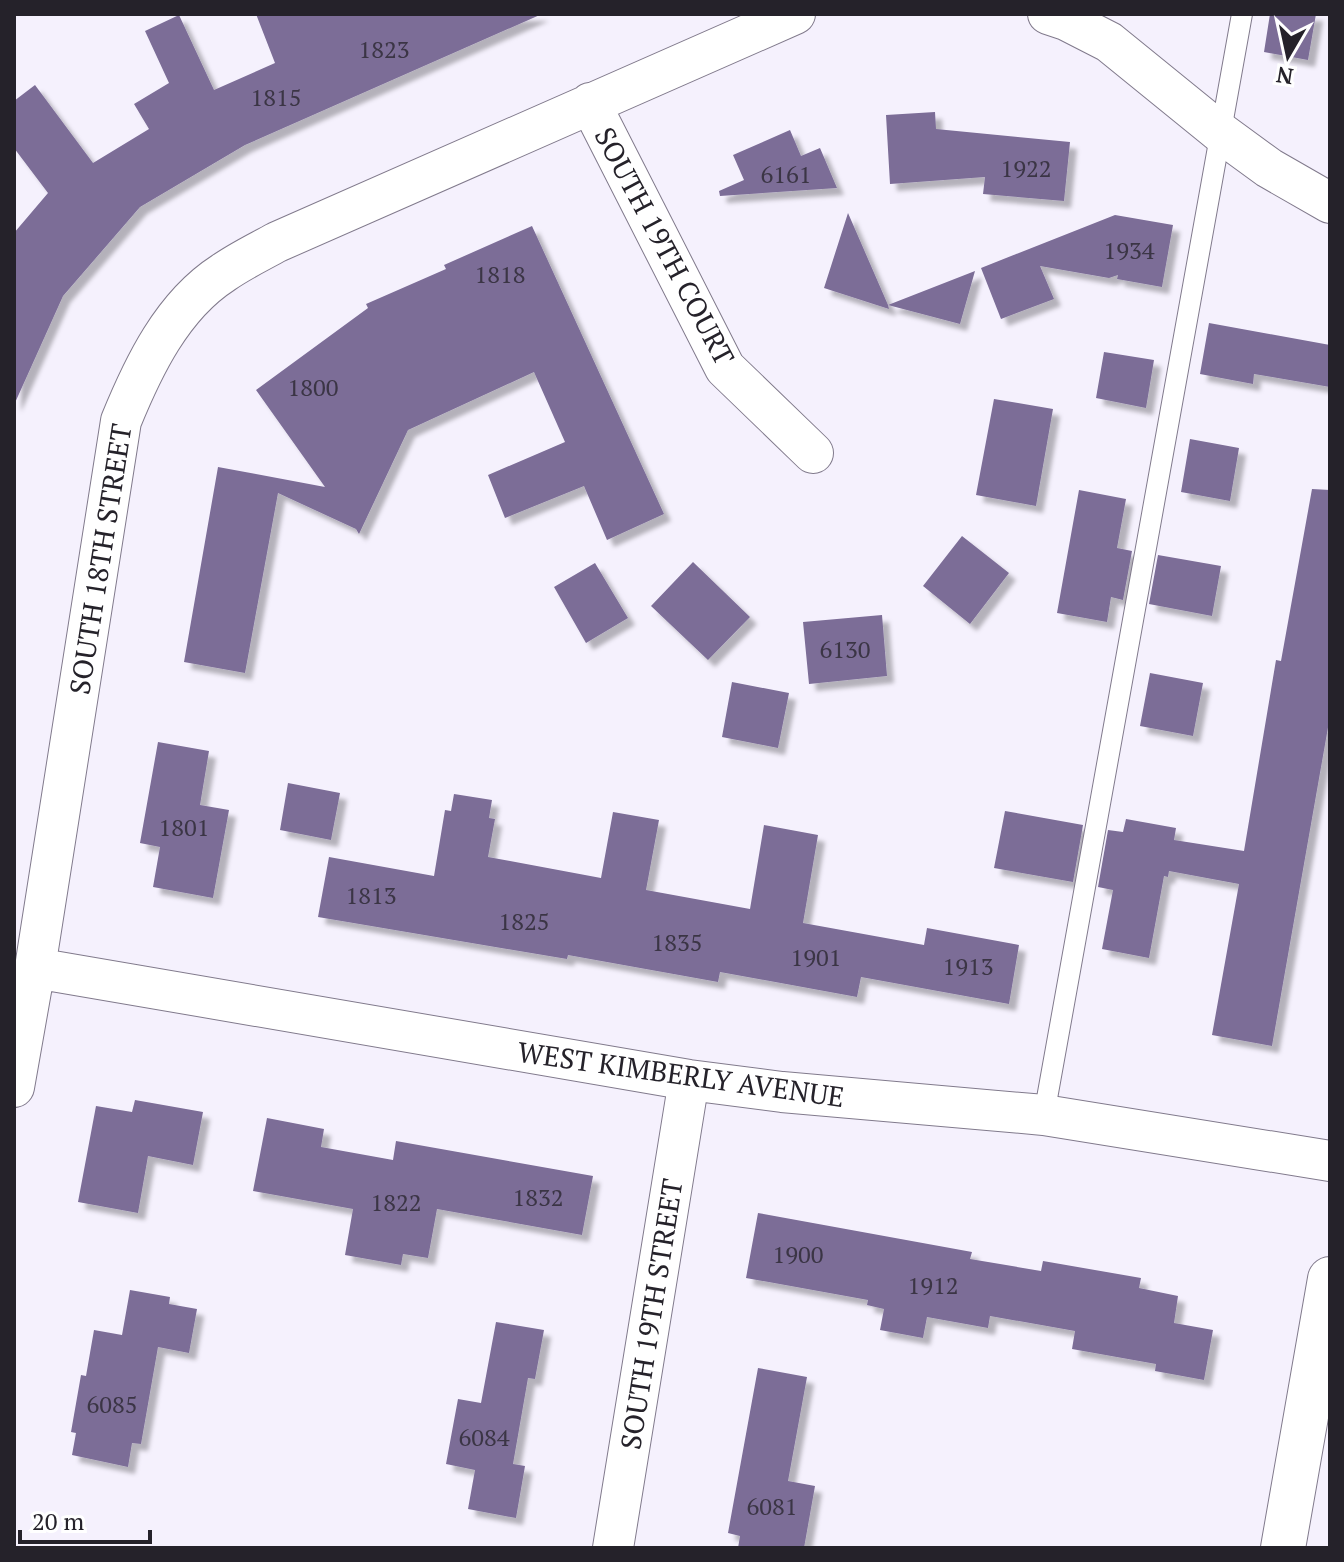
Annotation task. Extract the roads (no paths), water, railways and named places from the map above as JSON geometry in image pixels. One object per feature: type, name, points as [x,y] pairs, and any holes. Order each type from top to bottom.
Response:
[{"type":"street","name":"SOUTH 18TH STREET","points":[[14,1087],[121,421],[143,368],[180,313],[220,274],[277,242],[795,14]]},
{"type":"street","points":[[1048,14],[1109,42],[1269,168],[1330,203]]},
{"type":"street","name":"SOUTH 19TH COURT","points":[[590,103],[725,368],[813,453]]},
{"type":"street","name":"WEST KIMBERLY AVENUE","points":[[35,968],[689,1080],[782,1092],[1044,1115],[1330,1161]]},
{"type":"street","name":"SOUTH 19TH STREET","points":[[613,1548],[689,1080]]},
{"type":"street","points":[[1283,1548],[1330,1279]]},
{"type":"lane","points":[[1044,1115],[1242,14]]}]
